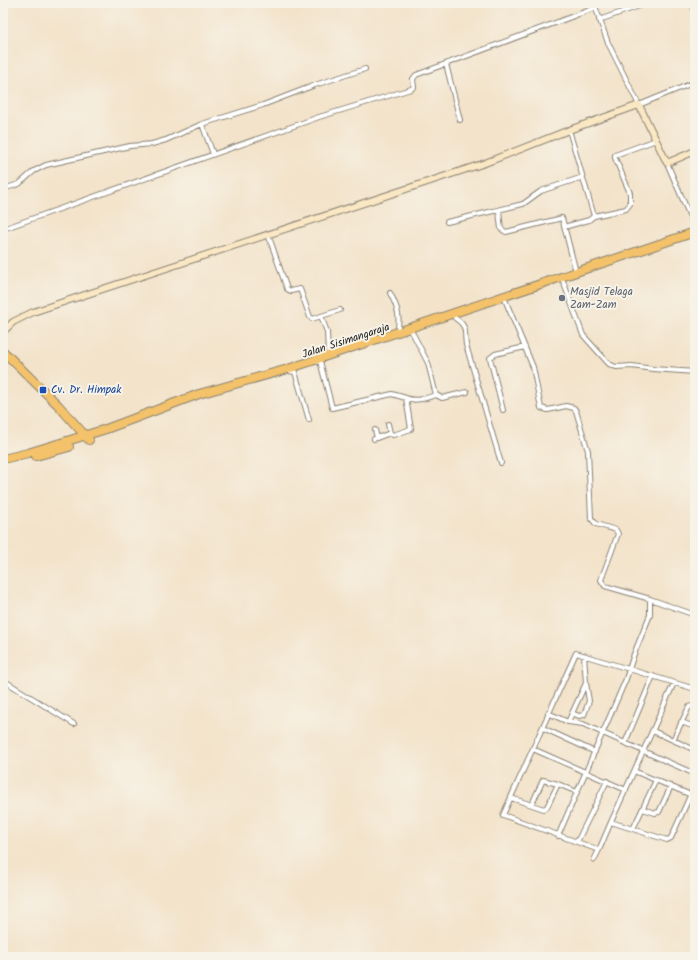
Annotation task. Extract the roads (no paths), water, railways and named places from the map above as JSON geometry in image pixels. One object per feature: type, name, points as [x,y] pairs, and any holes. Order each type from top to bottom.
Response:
[{"type":"highway","name":"Jalan Sisimangaraja","points":[[558,281],[576,272],[695,232]]},
{"type":"highway","name":"Jalan Sisimangaraja","points":[[3,462],[53,452],[88,436],[142,419],[200,396],[289,370],[695,236]]},
{"type":"highway","name":"Jalan Sisimangaraja","points":[[314,361],[328,354],[397,332],[411,330]]},
{"type":"highway","points":[[3,351],[88,436],[3,459]]},
{"type":"street","points":[[599,20],[648,3]]},
{"type":"street","points":[[692,3],[695,11]]},
{"type":"street","points":[[3,229],[213,154],[359,104],[411,89],[414,87],[413,79],[415,76],[594,5],[599,20],[667,162],[695,228]]},
{"type":"street","points":[[446,64],[460,120]]},
{"type":"street","points":[[3,189],[19,184],[34,171],[46,165],[130,146],[152,144],[202,124],[263,106],[315,85],[365,69]]},
{"type":"street","points":[[3,332],[13,322],[33,312],[485,163],[569,130],[639,105],[695,82]]},
{"type":"street","points":[[202,124],[213,154]]},
{"type":"street","points":[[569,130],[594,216]]},
{"type":"street","points":[[564,227],[590,220],[594,216],[626,209],[630,204],[630,193],[614,158],[615,155],[656,140]]},
{"type":"street","points":[[667,162],[695,151]]},
{"type":"street","points":[[448,222],[499,211],[523,204],[541,191],[583,177]]},
{"type":"street","points":[[499,211],[501,229],[504,232],[560,218],[562,219],[576,272]]},
{"type":"street","points":[[268,234],[287,289],[290,291],[300,289],[310,318],[312,319],[340,310]]},
{"type":"street","points":[[558,281],[583,335],[608,364],[616,367],[632,366],[695,372]]},
{"type":"street","points":[[390,293],[395,303],[400,320],[397,332]]},
{"type":"street","points":[[504,298],[533,367],[542,408],[548,410],[566,406],[574,408],[576,411],[588,451],[591,518],[596,524],[616,530],[618,534],[601,580],[606,586],[650,599],[695,615]]},
{"type":"street","points":[[454,315],[463,324],[465,329],[466,344],[501,464]]},
{"type":"street","points":[[321,316],[327,332],[328,354]]},
{"type":"street","points":[[411,330],[428,363],[436,395]]},
{"type":"street","points":[[503,410],[490,358],[495,354],[525,347]]},
{"type":"street","points":[[314,361],[320,361],[332,408],[392,394],[411,400],[420,400],[436,395],[442,398],[467,392]]},
{"type":"street","points":[[289,370],[295,372],[309,420]]},
{"type":"street","points":[[375,430],[376,439],[390,433],[393,435],[411,429],[406,398]]},
{"type":"street","points":[[388,424],[390,433]]},
{"type":"street","points":[[558,836],[603,734],[650,615],[650,599]]},
{"type":"street","points":[[599,850],[504,816],[548,713],[576,653],[695,689]]},
{"type":"street","points":[[572,713],[579,716],[584,715],[589,704],[584,655]]},
{"type":"street","points":[[625,743],[653,676]]},
{"type":"street","points":[[3,680],[74,724]]},
{"type":"street","points":[[568,722],[586,683]]},
{"type":"street","points":[[594,860],[674,683]]},
{"type":"street","points":[[672,740],[689,706],[695,705]]},
{"type":"street","points":[[548,713],[568,722],[584,724],[603,734],[695,774]]},
{"type":"street","points":[[681,722],[695,726]]},
{"type":"street","points":[[542,728],[595,752]]},
{"type":"street","points":[[653,731],[695,750]]},
{"type":"street","points":[[533,749],[626,790]]},
{"type":"street","points":[[634,771],[691,795]]},
{"type":"street","points":[[532,804],[543,780],[558,784],[577,792]]},
{"type":"street","points":[[634,829],[656,780]]},
{"type":"street","points":[[577,842],[607,781]]},
{"type":"street","points":[[511,798],[546,808],[558,784]]},
{"type":"street","points":[[611,822],[669,840],[695,785]]},
{"type":"street","points":[[643,808],[658,813],[671,786]]},
{"type":"place","name":"Masjid Telaga Zam-Zam","points":[[562,298]]},
{"type":"place","name":"Cv. Dr. Himpak","points":[[43,390]]}]
